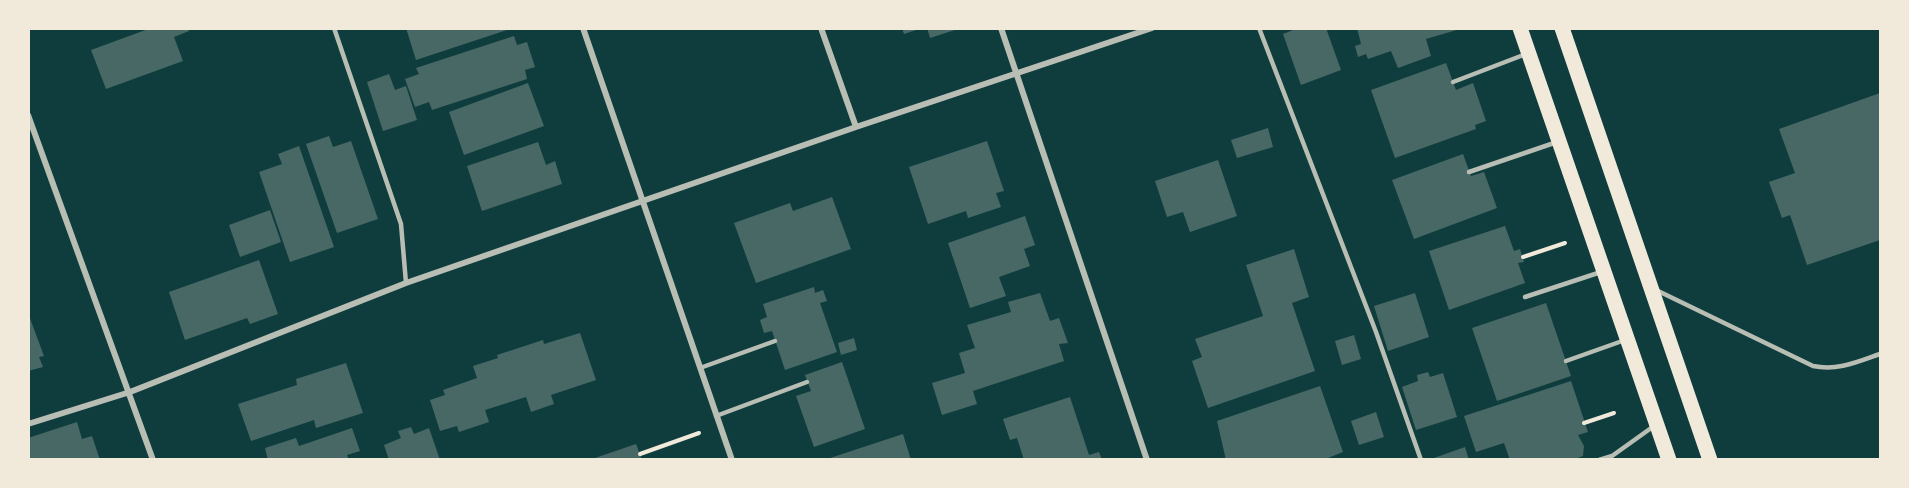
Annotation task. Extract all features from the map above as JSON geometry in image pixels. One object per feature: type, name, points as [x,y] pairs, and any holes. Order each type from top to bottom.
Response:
[{"type":"main road","points":[[1520,28],[1669,459]]},
{"type":"main road","points":[[1562,28],[1710,459]]},
{"type":"street","points":[[583,28],[732,459]]},
{"type":"street","points":[[821,28],[856,127]]},
{"type":"street","points":[[1001,28],[1147,459]]},
{"type":"street","points":[[28,424],[130,392],[406,284],[641,201],[1016,72],[1152,28]]},
{"type":"street","points":[[28,115],[153,459]]},
{"type":"lane","points":[[334,28],[401,224],[406,284]]},
{"type":"lane","points":[[1259,28],[1376,332],[1421,459]]},
{"type":"lane","points":[[1453,82],[1528,53]]},
{"type":"lane","points":[[28,141],[37,139]]},
{"type":"lane","points":[[1469,172],[1559,141]]},
{"type":"lane","points":[[1525,297],[1604,272]]},
{"type":"lane","points":[[1651,288],[1790,357],[1813,366],[1828,369],[1845,367],[1881,354]]},
{"type":"lane","points":[[1566,361],[1628,339]]},
{"type":"lane","points":[[700,368],[775,341]]},
{"type":"lane","points":[[716,416],[807,382]]},
{"type":"lane","points":[[1599,459],[1612,456],[1657,424]]},
{"type":"path","points":[[1523,257],[1591,233]]},
{"type":"path","points":[[1584,423],[1614,413]]},
{"type":"path","points":[[640,454],[720,425]]},
{"type":"building","points":[[151,28],[188,28],[189,31],[174,37],[183,61],[106,89],[91,50]]},
{"type":"building","points":[[406,28],[510,28],[510,29],[416,60]]},
{"type":"building","points":[[902,28],[919,28],[919,29],[904,34]]},
{"type":"building","points":[[927,28],[958,28],[958,29],[930,38]]},
{"type":"building","points":[[1298,28],[1326,28],[1341,70],[1301,85],[1283,34]]},
{"type":"building","points":[[1357,28],[1460,29],[1426,39],[1431,56],[1398,68],[1391,51],[1368,59],[1366,54],[1358,57],[1355,46],[1361,44]]},
{"type":"building","points":[[514,36],[517,45],[527,42],[535,67],[525,70],[527,79],[432,110],[429,102],[415,107],[405,79],[419,74],[416,68]]},
{"type":"building","points":[[1446,63],[1456,90],[1473,83],[1486,121],[1475,125],[1476,129],[1395,158],[1371,90]]},
{"type":"building","points":[[389,74],[395,90],[406,86],[417,120],[383,131],[367,82]]},
{"type":"building","points":[[528,83],[544,126],[464,155],[449,112]]},
{"type":"building","points":[[1880,93],[1880,240],[1807,265],[1790,215],[1782,218],[1769,182],[1795,173],[1779,129]]},
{"type":"building","points":[[1268,128],[1273,147],[1237,158],[1231,140]]},
{"type":"building","points":[[329,136],[333,147],[351,141],[378,219],[337,233],[306,144]]},
{"type":"building","points":[[987,141],[1004,191],[996,193],[1001,207],[968,218],[966,211],[928,224],[909,167]]},
{"type":"building","points":[[538,142],[546,165],[555,161],[562,184],[482,211],[467,166]]},
{"type":"building","points":[[299,146],[334,247],[290,262],[259,172],[282,164],[278,154]]},
{"type":"building","points":[[1463,154],[1471,176],[1484,172],[1497,208],[1414,239],[1392,180]]},
{"type":"building","points":[[1218,160],[1237,216],[1190,232],[1183,212],[1167,217],[1155,181]]},
{"type":"building","points":[[832,197],[851,249],[756,283],[734,223],[790,203],[793,211]]},
{"type":"building","points":[[270,210],[281,242],[240,257],[229,225]]},
{"type":"building","points":[[1025,216],[1035,245],[1024,249],[1030,266],[999,277],[1006,296],[970,308],[948,243]]},
{"type":"building","points":[[1505,226],[1514,251],[1520,249],[1524,262],[1518,263],[1525,283],[1449,310],[1429,251]]},
{"type":"building","points":[[1294,249],[1309,297],[1292,303],[1315,371],[1208,408],[1192,361],[1202,357],[1195,339],[1263,316],[1246,265]]},
{"type":"building","points":[[259,260],[278,314],[250,324],[247,318],[185,340],[169,292]]},
{"type":"building","points":[[814,287],[815,293],[823,290],[827,301],[820,303],[837,352],[785,370],[772,331],[764,333],[760,320],[767,317],[763,304]]},
{"type":"building","points":[[1040,293],[1050,321],[1059,318],[1068,343],[1059,344],[1064,361],[973,391],[977,404],[942,415],[932,383],[965,373],[959,353],[975,348],[967,325],[1011,312],[1008,302]]},
{"type":"building","points":[[1415,293],[1429,337],[1388,351],[1374,306]]},
{"type":"building","points":[[1546,303],[1571,376],[1497,401],[1472,328]]},
{"type":"building","points":[[28,313],[44,356],[39,357],[43,367],[28,371]]},
{"type":"building","points":[[580,333],[596,380],[551,395],[554,404],[531,412],[526,397],[485,410],[489,422],[459,432],[457,426],[440,431],[430,400],[445,395],[443,390],[477,378],[473,366],[498,358],[497,355],[543,340],[544,344]]},
{"type":"building","points":[[1354,335],[1361,359],[1342,365],[1335,341]]},
{"type":"building","points":[[854,338],[857,350],[841,355],[838,343]]},
{"type":"building","points":[[842,362],[865,429],[814,447],[796,396],[811,391],[805,375]]},
{"type":"building","points":[[346,363],[363,413],[316,428],[314,420],[251,441],[238,404],[297,385],[296,379]]},
{"type":"building","points":[[1428,372],[1430,377],[1443,373],[1457,417],[1416,430],[1402,387],[1418,381],[1417,375]]},
{"type":"building","points":[[1571,381],[1588,432],[1578,435],[1584,446],[1583,456],[1572,460],[1510,460],[1504,443],[1476,452],[1464,416]]},
{"type":"building","points":[[1320,386],[1343,452],[1323,460],[1226,460],[1217,421]]},
{"type":"building","points":[[1070,397],[1089,455],[1099,452],[1102,460],[1024,460],[1017,438],[1010,440],[1003,419]]},
{"type":"building","points":[[1376,412],[1384,437],[1359,445],[1351,421]]},
{"type":"building","points":[[77,422],[82,439],[92,436],[100,460],[28,460],[28,438]]},
{"type":"building","points":[[411,427],[414,434],[429,428],[440,460],[389,460],[384,445],[401,438],[398,431]]},
{"type":"building","points":[[352,428],[360,451],[347,455],[349,460],[268,460],[265,448],[296,438],[299,446]]},
{"type":"building","points":[[903,434],[911,460],[827,460],[827,459]]},
{"type":"building","points":[[636,444],[642,460],[592,460],[592,459]]},
{"type":"building","points":[[1465,447],[1469,460],[1431,460],[1431,459]]}]
